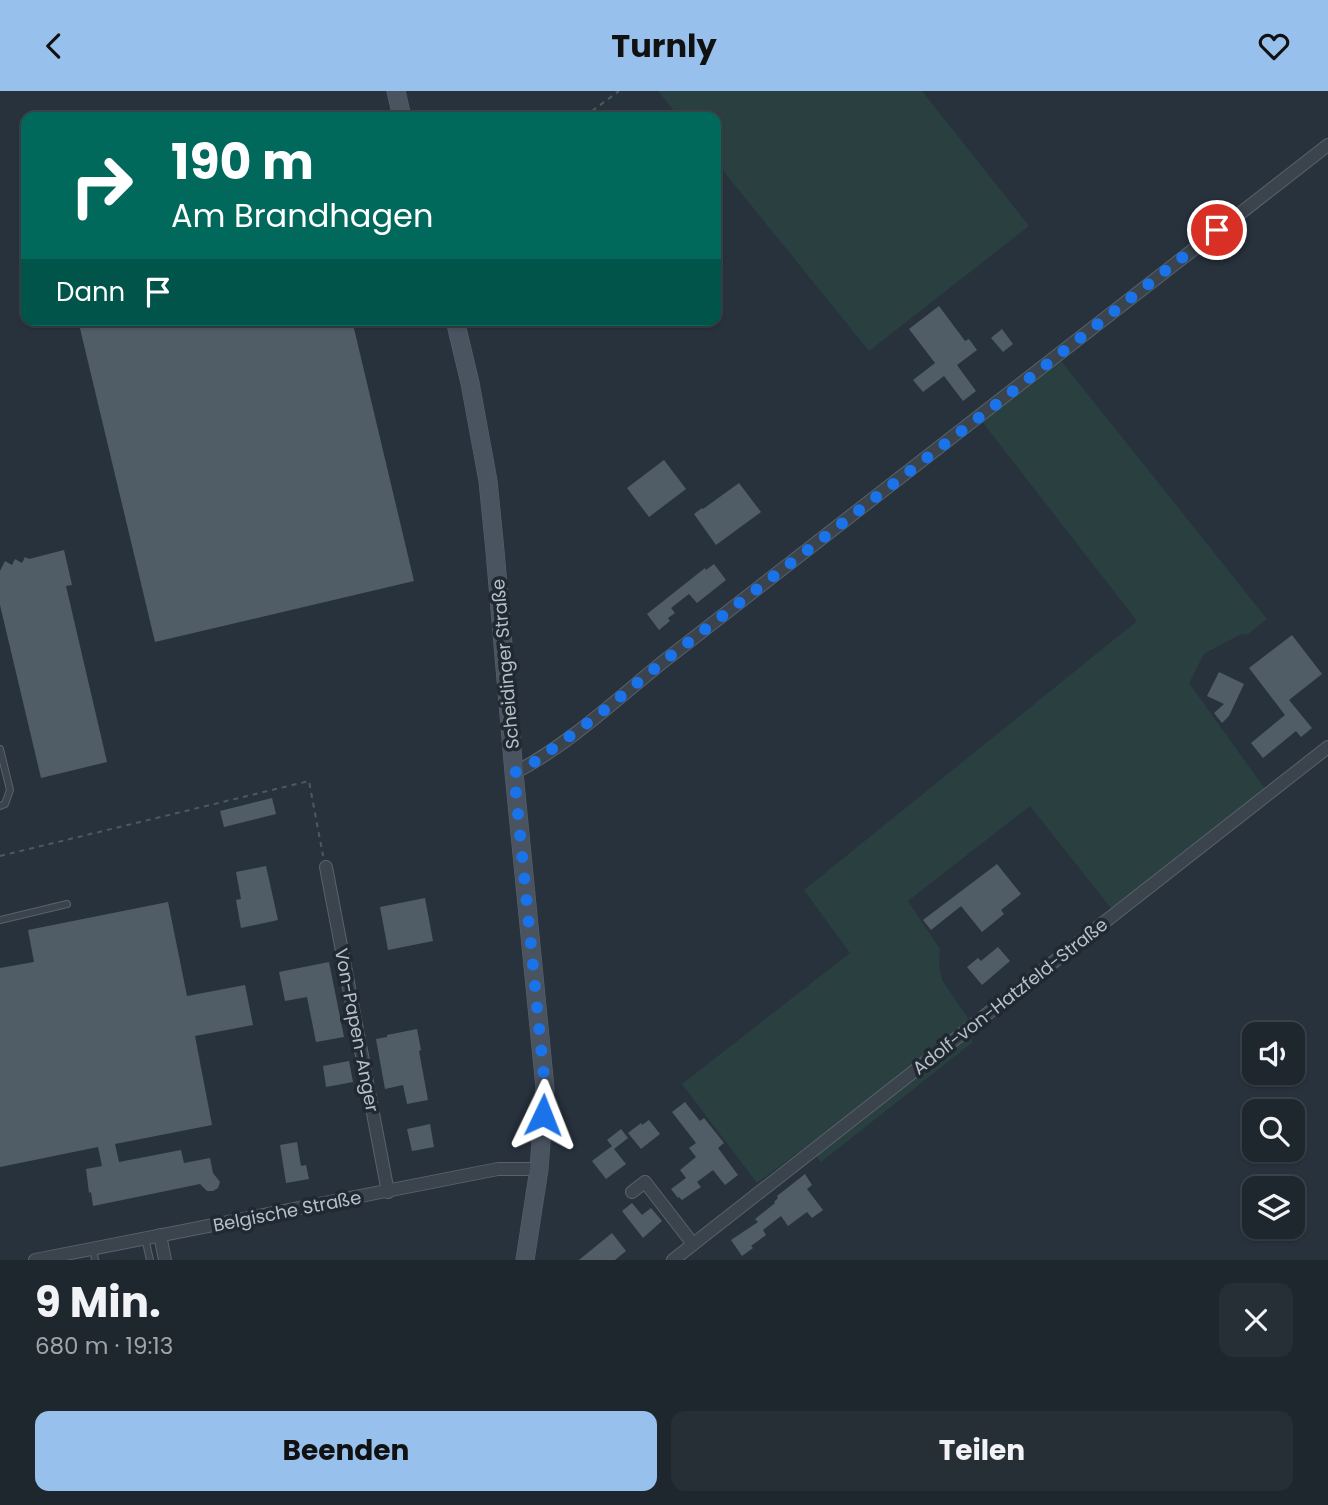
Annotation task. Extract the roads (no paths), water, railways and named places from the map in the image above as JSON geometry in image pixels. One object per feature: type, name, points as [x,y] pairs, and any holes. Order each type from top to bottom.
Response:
[{"type":"main road","points":[[396,91],[401,112]]},
{"type":"main road","name":"Scheidinger Straße","points":[[456,326],[470,383],[488,481],[545,1088],[539,1169],[525,1260]]},
{"type":"street","points":[[514,773],[533,763],[597,716],[674,652],[1328,145]]},
{"type":"street","name":"Adolf-von-Hatzfeld-Straße","points":[[673,1260],[1328,747]]},
{"type":"street","name":"Von-Papen-Anger","points":[[326,867],[388,1192]]},
{"type":"street","name":"Belgische Straße","points":[[35,1260],[94,1254],[145,1238],[498,1169],[539,1169]]},
{"type":"street","points":[[632,1192],[646,1182],[693,1244]]},
{"type":"street","points":[[160,1235],[165,1260]]},
{"type":"lane","points":[[0,749],[10,790],[5,804],[0,806]]},
{"type":"lane","points":[[0,920],[67,904]]},
{"type":"lane","points":[[145,1238],[150,1260]]}]
